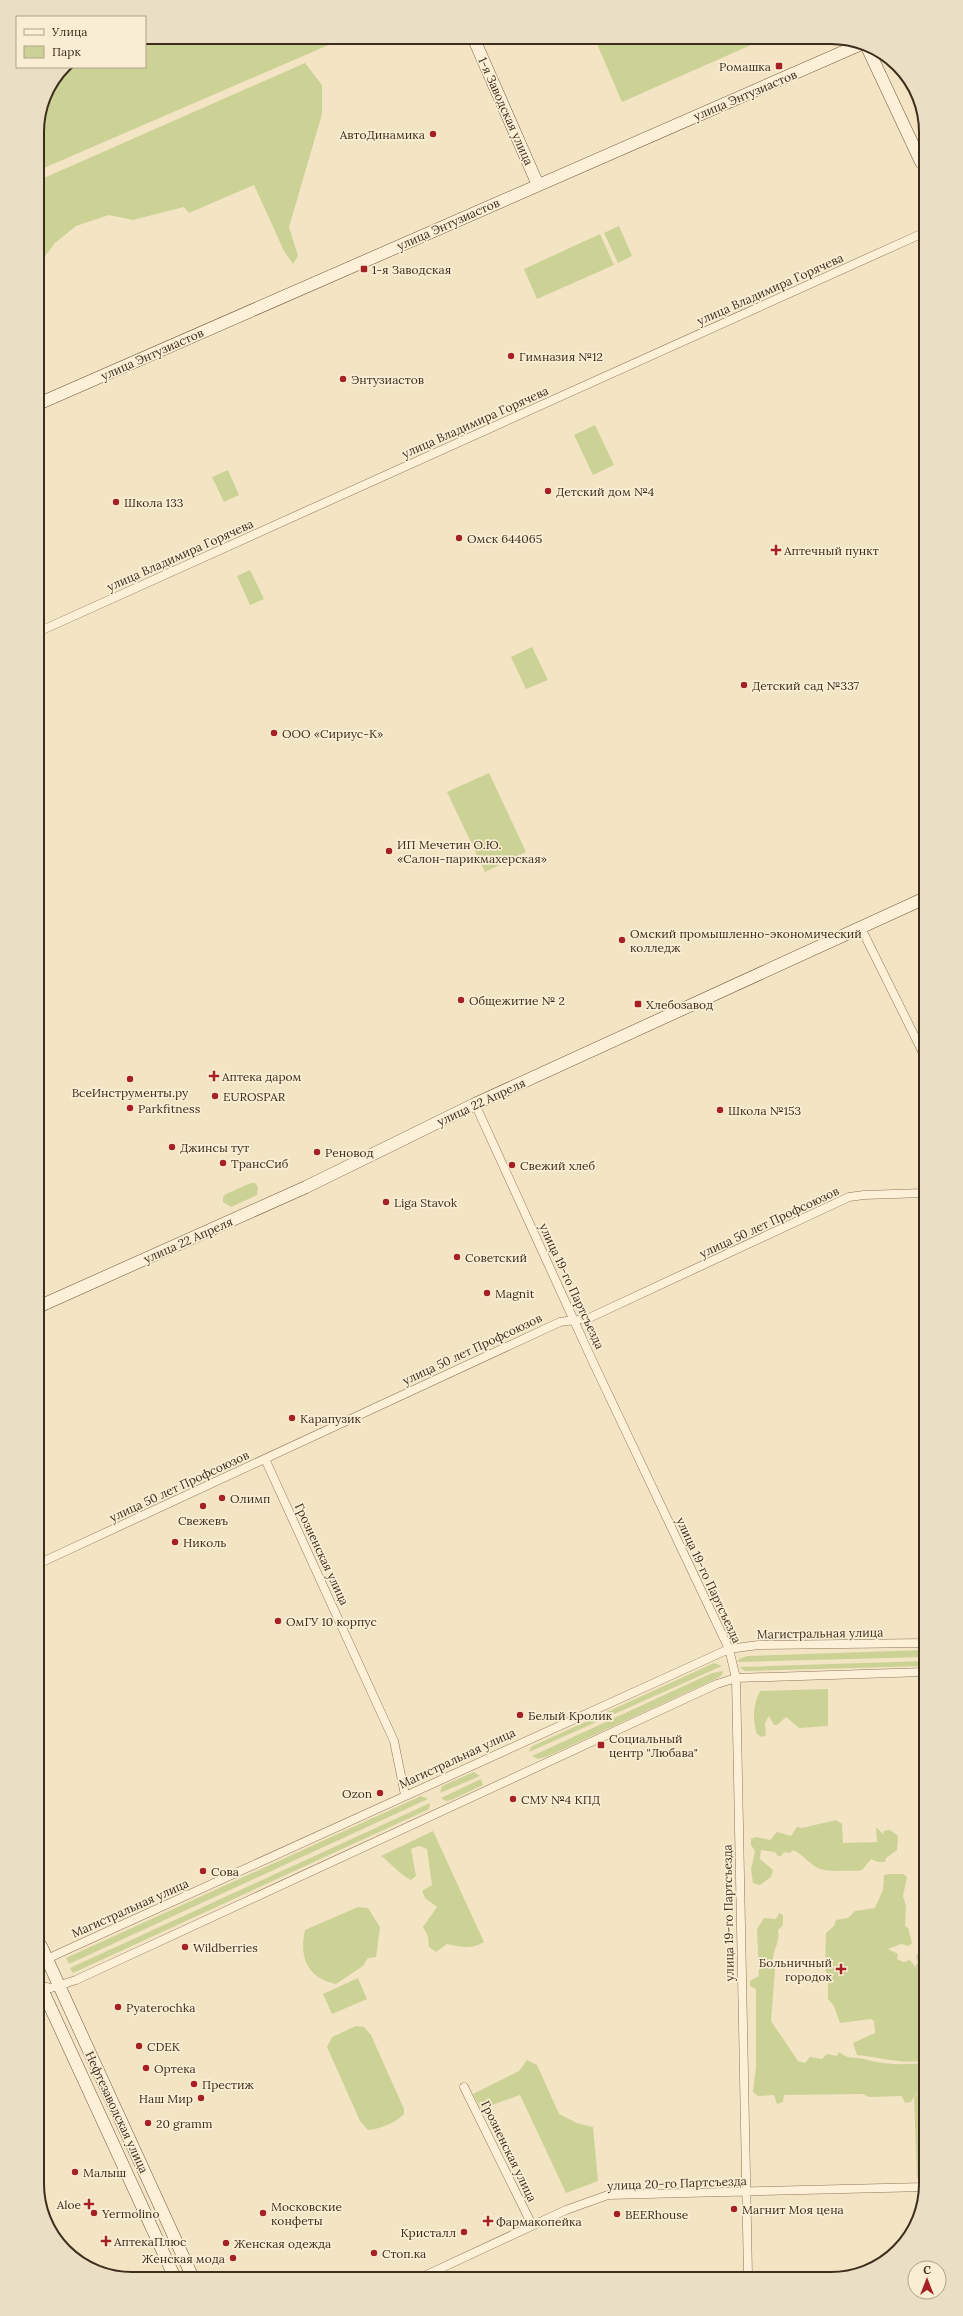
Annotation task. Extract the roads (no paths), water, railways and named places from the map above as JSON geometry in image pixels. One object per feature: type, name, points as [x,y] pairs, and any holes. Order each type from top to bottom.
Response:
[{"type":"main road","name":"1-я Заводская улица","points":[[476,44],[538,185]]},
{"type":"main road","name":"улица Энтузиастов","points":[[44,401],[854,47]]},
{"type":"main road","points":[[870,54],[919,158]]},
{"type":"main road","name":"улица 22 Апреля","points":[[44,1304],[299,1191],[475,1104],[919,901]]},
{"type":"main road","name":"Нефтезаводская улица","points":[[44,1962],[60,1986],[190,2272]]},
{"type":"main road","name":"Нефтезаводская улица","points":[[44,1994],[172,2272]]},
{"type":"street","name":"улица Владимира Горячева","points":[[44,629],[919,235]]},
{"type":"street","points":[[861,928],[919,1045]]},
{"type":"street","name":"улица 19-го Партсъезда","points":[[475,1104],[573,1318],[728,1649],[736,1678],[748,2272]]},
{"type":"street","name":"улица 50 лет Профсоюзов","points":[[44,1561],[553,1325],[573,1318],[589,1318],[849,1198],[864,1195],[919,1193]]},
{"type":"street","name":"Грозненская улица","points":[[264,1459],[394,1741],[405,1795]]},
{"type":"street","name":"Магистральная улица","points":[[44,1962],[405,1795],[728,1649],[758,1645],[919,1643]]},
{"type":"street","points":[[44,1987],[51,1988],[60,1986],[717,1684],[736,1678],[919,1672]]},
{"type":"street","name":"Грозненская улица","points":[[464,2087],[532,2225]]},
{"type":"street","name":"улица 20-го Партсъезда","points":[[433,2272],[566,2210],[608,2195],[919,2188]]},
{"type":"place","name":"Ромашка","points":[[779,66]]},
{"type":"place","name":"АвтоДинамика","points":[[433,134]]},
{"type":"place","name":"1-я Заводская","points":[[364,269]]},
{"type":"place","name":"Гимназия №12","points":[[511,356]]},
{"type":"place","name":"Энтузиастов","points":[[343,379]]},
{"type":"place","name":"Детский дом №4","points":[[548,491]]},
{"type":"place","name":"Школа 133","points":[[116,502]]},
{"type":"place","name":"Омск 644065","points":[[459,538]]},
{"type":"place","name":"Аптечный пункт","points":[[776,550]]},
{"type":"place","name":"Детский сад №337","points":[[744,685]]},
{"type":"place","name":"ООО «Сириус-К»","points":[[274,733]]},
{"type":"place","name":"ИП Мечетин О.Ю. «Салон-парикмахерская»","points":[[389,851]]},
{"type":"place","name":"Омский промышленно-экономический колледж","points":[[622,940]]},
{"type":"place","name":"Общежитие № 2","points":[[461,1000]]},
{"type":"place","name":"Хлебозавод","points":[[638,1004]]},
{"type":"place","name":"Аптека даром","points":[[214,1076]]},
{"type":"place","name":"ВсеИнструменты.ру","points":[[130,1079]]},
{"type":"place","name":"EUROSPAR","points":[[215,1096]]},
{"type":"place","name":"Parkfitness","points":[[130,1108]]},
{"type":"place","name":"Школа №153","points":[[720,1110]]},
{"type":"place","name":"Джинсы тут","points":[[172,1147]]},
{"type":"place","name":"Реновод","points":[[317,1152]]},
{"type":"place","name":"ТрансСиб","points":[[223,1163]]},
{"type":"place","name":"Свежий хлеб","points":[[512,1165]]},
{"type":"place","name":"Liga Stavok","points":[[386,1202]]},
{"type":"place","name":"Советский","points":[[457,1257]]},
{"type":"place","name":"Magnit","points":[[487,1293]]},
{"type":"place","name":"Карапузик","points":[[292,1418]]},
{"type":"place","name":"Олимп","points":[[222,1498]]},
{"type":"place","name":"Свежевъ","points":[[203,1506]]},
{"type":"place","name":"Николь","points":[[175,1542]]},
{"type":"place","name":"ОмГУ 10 корпус","points":[[278,1621]]},
{"type":"place","name":"Белый Кролик","points":[[520,1715]]},
{"type":"place","name":"Социальный центр \"Любава\"","points":[[601,1745]]},
{"type":"place","name":"Ozon","points":[[380,1793]]},
{"type":"place","name":"СМУ №4 КПД","points":[[513,1799]]},
{"type":"place","name":"Сова","points":[[203,1871]]},
{"type":"place","name":"Wildberries","points":[[185,1947]]},
{"type":"place","name":"Больничный городок","points":[[841,1969]]},
{"type":"place","name":"Pyaterochka","points":[[118,2007]]},
{"type":"place","name":"CDEK","points":[[139,2046]]},
{"type":"place","name":"Ортека","points":[[146,2068]]},
{"type":"place","name":"Престиж","points":[[194,2084]]},
{"type":"place","name":"Наш Мир","points":[[201,2098]]},
{"type":"place","name":"20 gramm","points":[[148,2123]]},
{"type":"place","name":"Малыш","points":[[75,2172]]},
{"type":"place","name":"Aloe","points":[[89,2204]]},
{"type":"place","name":"Магнит Моя цена","points":[[734,2209]]},
{"type":"place","name":"Yermolino","points":[[94,2213]]},
{"type":"place","name":"Московские конфеты","points":[[263,2213]]},
{"type":"place","name":"BEERhouse","points":[[617,2214]]},
{"type":"place","name":"Фармакопейка","points":[[488,2221]]},
{"type":"place","name":"Кристалл","points":[[464,2232]]},
{"type":"place","name":"АптекаПлюс","points":[[106,2241]]},
{"type":"place","name":"Женская одежда","points":[[226,2243]]},
{"type":"place","name":"Стоп.ка","points":[[374,2253]]},
{"type":"place","name":"Женская мода","points":[[233,2258]]}]
